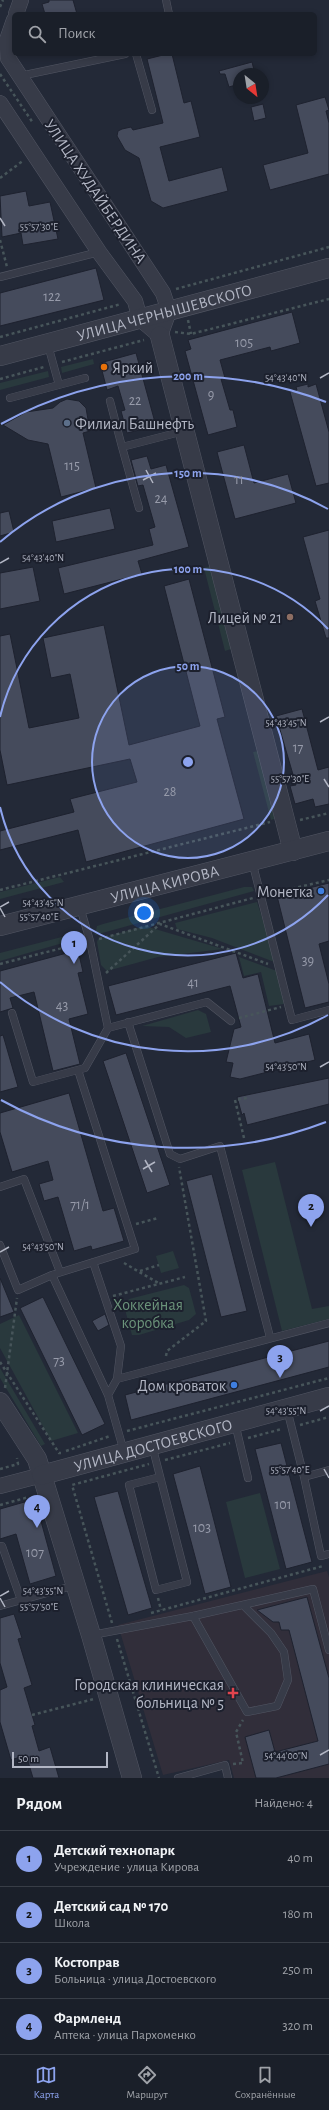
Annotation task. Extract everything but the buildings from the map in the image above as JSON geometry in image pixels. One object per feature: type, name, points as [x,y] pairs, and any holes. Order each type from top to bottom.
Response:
[{"type":"street","points":[[17,12],[21,0]]},
{"type":"street","points":[[4,57],[7,40],[12,26]]},
{"type":"street","name":"УЛИЦА ХУДАЙБЕРДИНА","points":[[4,57],[19,76],[163,293],[169,311]]},
{"type":"street","name":"УЛИЦА ХУДАЙБЕРДИНА","points":[[0,103],[99,252],[135,301],[140,319]]},
{"type":"street","name":"УЛИЦА ЧЕРНЫШЕВСКОГО","points":[[0,356],[329,268]]},
{"type":"street","points":[[169,311],[160,336],[293,851]]},
{"type":"street","points":[[140,319],[160,336]]},
{"type":"street","name":"УЛИЦА КИРОВА","points":[[0,926],[329,841]]},
{"type":"street","name":"УЛИЦА ДОСТОЕВСКОГО","points":[[0,1486],[124,1453],[154,1454],[235,1422],[329,1397]]},
{"type":"street","points":[[1,1406],[37,1459],[92,1635],[132,1778]]},
{"type":"lane","points":[[166,0],[169,12]]},
{"type":"lane","points":[[19,76],[115,56]]},
{"type":"lane","points":[[137,56],[152,110]]},
{"type":"lane","points":[[0,277],[99,252]]},
{"type":"lane","points":[[48,344],[59,385]]},
{"type":"lane","points":[[10,398],[85,378]]},
{"type":"lane","points":[[110,401],[139,508]]},
{"type":"lane","points":[[122,447],[184,431]]},
{"type":"lane","points":[[252,861],[292,1020],[329,1010]]},
{"type":"lane","points":[[12,1013],[33,1082],[85,1068],[108,1028],[90,941],[80,905]]},
{"type":"lane","points":[[108,1028],[206,1002],[231,1020]]},
{"type":"lane","points":[[128,1022],[170,1154],[180,1159],[220,1146],[270,1337]]},
{"type":"lane","points":[[0,1245],[18,1290],[60,1272],[135,1249],[78,1070]]},
{"type":"lane","points":[[0,1187],[24,1179],[60,1272]]},
{"type":"lane","points":[[93,1262],[121,1346],[117,1379],[108,1395]]},
{"type":"lane","points":[[52,1275],[108,1395],[124,1453]]},
{"type":"lane","points":[[117,1379],[270,1337],[329,1323]]},
{"type":"lane","points":[[287,1408],[321,1556],[329,1554]]},
{"type":"lane","points":[[235,1422],[248,1478]]},
{"type":"lane","points":[[154,1454],[160,1477],[187,1582],[156,1590],[128,1485],[160,1477]]},
{"type":"lane","points":[[304,1477],[329,1470]]},
{"type":"lane","points":[[0,1546],[2,1546],[21,1600]]},
{"type":"lane","points":[[0,1606],[76,1584]]},
{"type":"lane","points":[[92,1635],[193,1616],[313,1589],[329,1650]]},
{"type":"lane","points":[[193,1616],[247,1712],[277,1706],[288,1680],[284,1652],[271,1634],[243,1605]]},
{"type":"lane","points":[[178,1778],[225,1766],[228,1778]]},
{"type":"path","points":[[0,7],[2,0]]},
{"type":"path","points":[[0,178],[34,153]]},
{"type":"path","points":[[0,240],[9,275]]},
{"type":"path","points":[[163,293],[329,247]]},
{"type":"path","points":[[0,378],[160,336],[191,334],[329,299]]},
{"type":"path","points":[[0,337],[135,301]]},
{"type":"path","points":[[0,890],[267,822],[286,824],[329,813]]},
{"type":"path","points":[[0,964],[329,880]]},
{"type":"path","points":[[160,924],[279,968]]},
{"type":"path","points":[[98,980],[160,924]]},
{"type":"path","points":[[231,1020],[288,1005]]},
{"type":"path","points":[[244,1138],[236,1100],[247,1098]]},
{"type":"path","points":[[163,1367],[167,1351],[206,1321],[179,1168],[180,1159]]},
{"type":"path","points":[[128,1227],[158,1218]]},
{"type":"path","points":[[112,1256],[160,1284]]},
{"type":"path","points":[[139,1271],[159,1265]]},
{"type":"path","points":[[105,1298],[185,1277]]},
{"type":"path","points":[[1,1406],[16,1309]]},
{"type":"path","points":[[0,1362],[59,1453],[118,1433],[329,1378]]},
{"type":"path","points":[[72,1485],[154,1454],[239,1441],[329,1417]]},
{"type":"path","points":[[0,1468],[18,1464]]},
{"type":"path","points":[[0,1505],[29,1498]]},
{"type":"path","points":[[147,1614],[324,1567],[321,1556]]},
{"type":"path","points":[[112,1623],[119,1621]]},
{"type":"path","points":[[32,1715],[108,1695]]},
{"type":"path","points":[[225,1766],[243,1763],[236,1732],[247,1712]]},
{"type":"shaded area","name":"Городская клиническая больница № 5","points":[[327,1571],[329,1577],[329,1778],[234,1778],[229,1760],[163,1775],[118,1625]]},
{"type":"green space","points":[[93,359],[94,364],[62,373],[61,367]]},
{"type":"green space","points":[[48,371],[49,377],[0,390],[0,383]]},
{"type":"green space","points":[[210,566],[231,649],[225,651],[204,568]]},
{"type":"green space","points":[[258,751],[277,818],[271,820],[253,752]]},
{"type":"green space","points":[[60,877],[64,882],[0,899],[0,892]]},
{"type":"green space","points":[[244,887],[252,887],[254,891],[95,935],[97,926],[103,924]]},
{"type":"green space","points":[[257,902],[277,963],[212,938],[177,929],[175,923]]},
{"type":"green space","points":[[145,926],[223,949],[158,957],[107,971],[101,965],[97,942],[98,939]]},
{"type":"green space","points":[[81,932],[84,937],[0,961],[0,953]]},
{"type":"green space","points":[[239,957],[277,971],[284,1004],[269,1006],[261,972],[244,976]]},
{"type":"green space","points":[[198,1010],[206,1014],[211,1032],[186,1038],[169,1027],[142,1026]]},
{"type":"green space","points":[[275,1162],[312,1309],[329,1306],[329,1319],[282,1331],[242,1170]]},
{"type":"green space","points":[[173,1251],[179,1268],[161,1273],[156,1256]]},
{"type":"green space","name":"Хоккейная коробка","points":[[184,1285],[189,1288],[196,1314],[189,1320],[139,1335],[132,1335],[124,1306],[129,1299]]},
{"type":"green space","points":[[19,1315],[78,1433],[51,1441],[0,1348],[0,1324]]},
{"type":"green space","points":[[0,1368],[45,1444],[41,1446],[0,1378]]},
{"type":"green space","points":[[260,1493],[280,1569],[245,1578],[226,1502]]},
{"type":"place","name":"Яркий","points":[[104,367]]},
{"type":"place","name":"Филиал Башнефть","points":[[67,423]]},
{"type":"place","name":"Лицей № 21","points":[[290,617]]},
{"type":"place","name":"Монетка","points":[[321,891]]},
{"type":"place","name":"Детский технопарк","points":[[74,964]]},
{"type":"place","name":"Детский сад № 170","points":[[311,1227]]},
{"type":"place","name":"Костоправ","points":[[280,1378]]},
{"type":"place","name":"Дом кроваток","points":[[234,1385]]},
{"type":"place","name":"Фармленд","points":[[37,1528]]},
{"type":"place","name":"Городская клиническая больница № 5","points":[[233,1693]]}]
